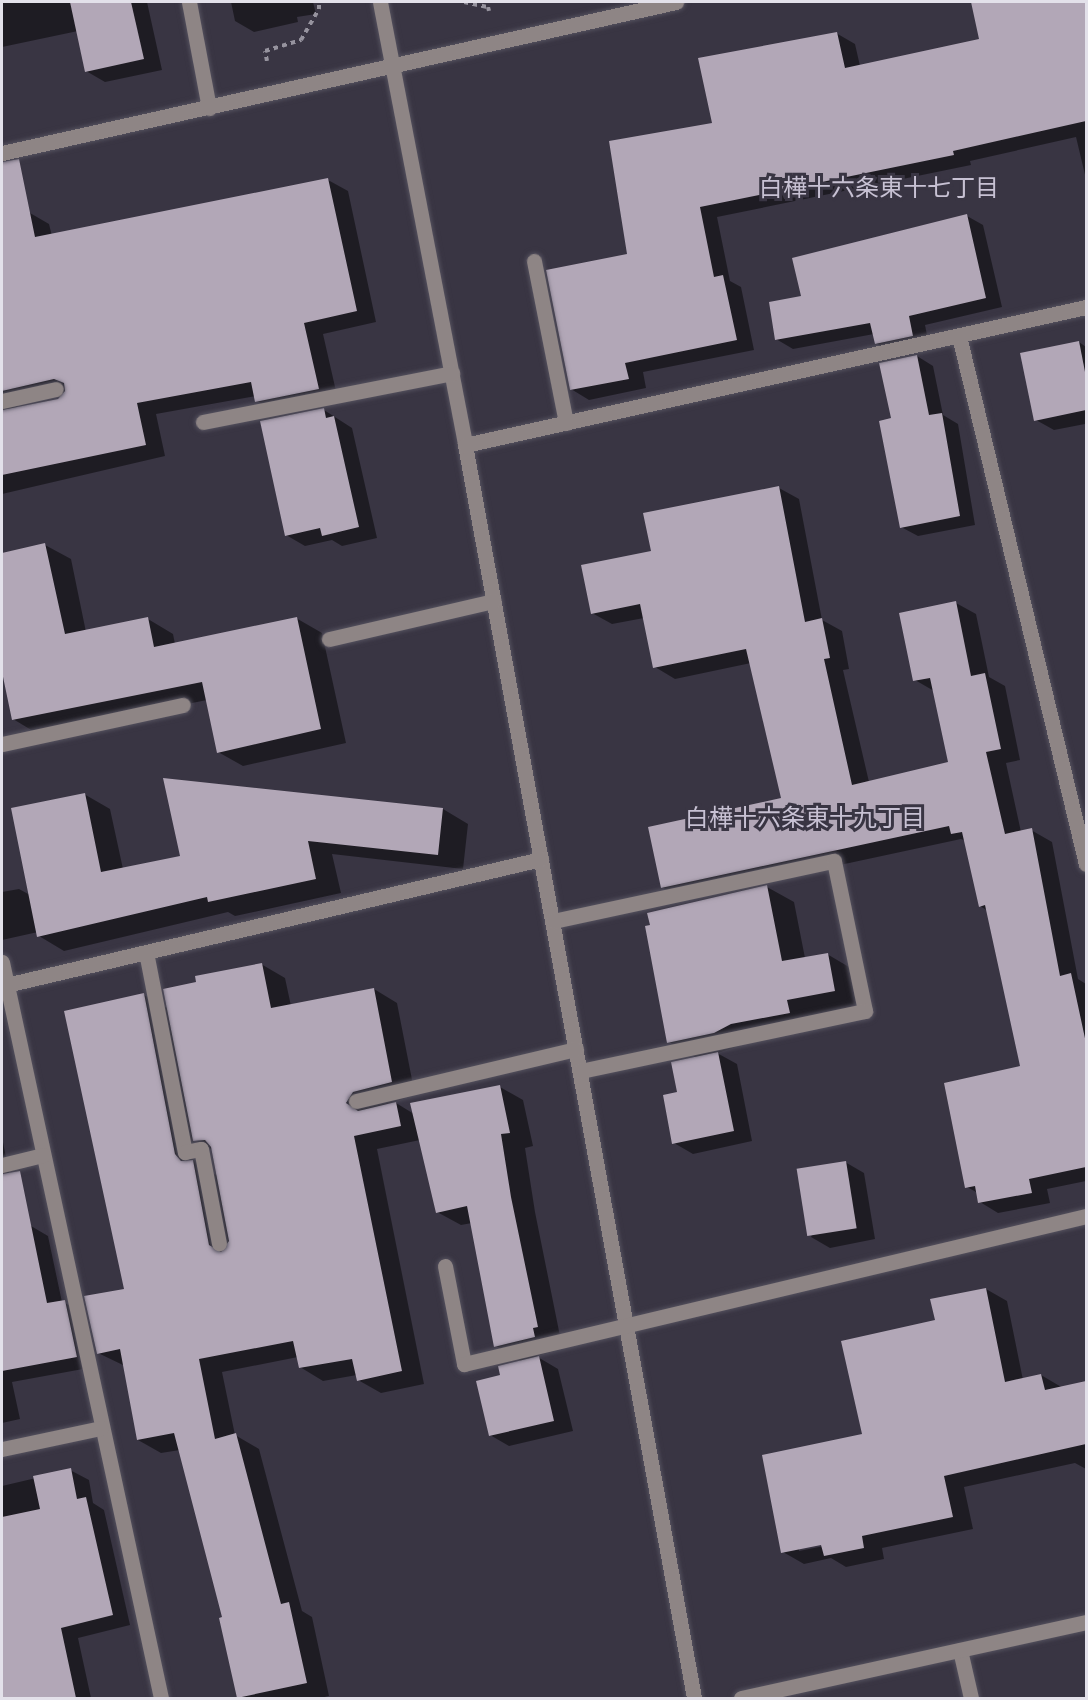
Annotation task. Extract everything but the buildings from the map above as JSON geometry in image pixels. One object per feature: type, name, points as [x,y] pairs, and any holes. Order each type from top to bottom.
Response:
[{"type":"street","points":[[189,2],[209,108]]},
{"type":"street","points":[[380,2],[394,64],[452,373],[694,1698]]},
{"type":"street","points":[[2,153],[276,94],[394,64],[676,2]]},
{"type":"street","points":[[534,261],[566,423]]},
{"type":"street","points":[[465,445],[1086,308]]},
{"type":"street","points":[[959,336],[1086,864]]},
{"type":"street","points":[[203,422],[452,373]]},
{"type":"street","points":[[2,401],[56,389]]},
{"type":"street","points":[[329,639],[494,601]]},
{"type":"street","points":[[2,744],[183,705]]},
{"type":"street","points":[[4,986],[541,859]]},
{"type":"street","points":[[553,921],[834,861],[865,1011],[580,1071]]},
{"type":"street","points":[[146,952],[185,1152],[201,1149],[219,1243]]},
{"type":"street","points":[[2,962],[4,986],[161,1698]]},
{"type":"street","points":[[356,1101],[576,1049]]},
{"type":"street","points":[[2,1165],[43,1155]]},
{"type":"street","points":[[445,1266],[464,1364],[628,1328],[1086,1216]]},
{"type":"street","points":[[2,1449],[101,1428]]},
{"type":"street","points":[[741,1698],[1086,1622]]},
{"type":"street","points":[[960,1650],[971,1698]]},
{"type":"path","points":[[276,94],[265,51],[301,40],[319,9],[319,2]]},
{"type":"district","name":"白樺十六条東十七丁目","points":[[879,187]]},
{"type":"district","name":"白樺十六条東十九丁目","points":[[805,817]]}]
